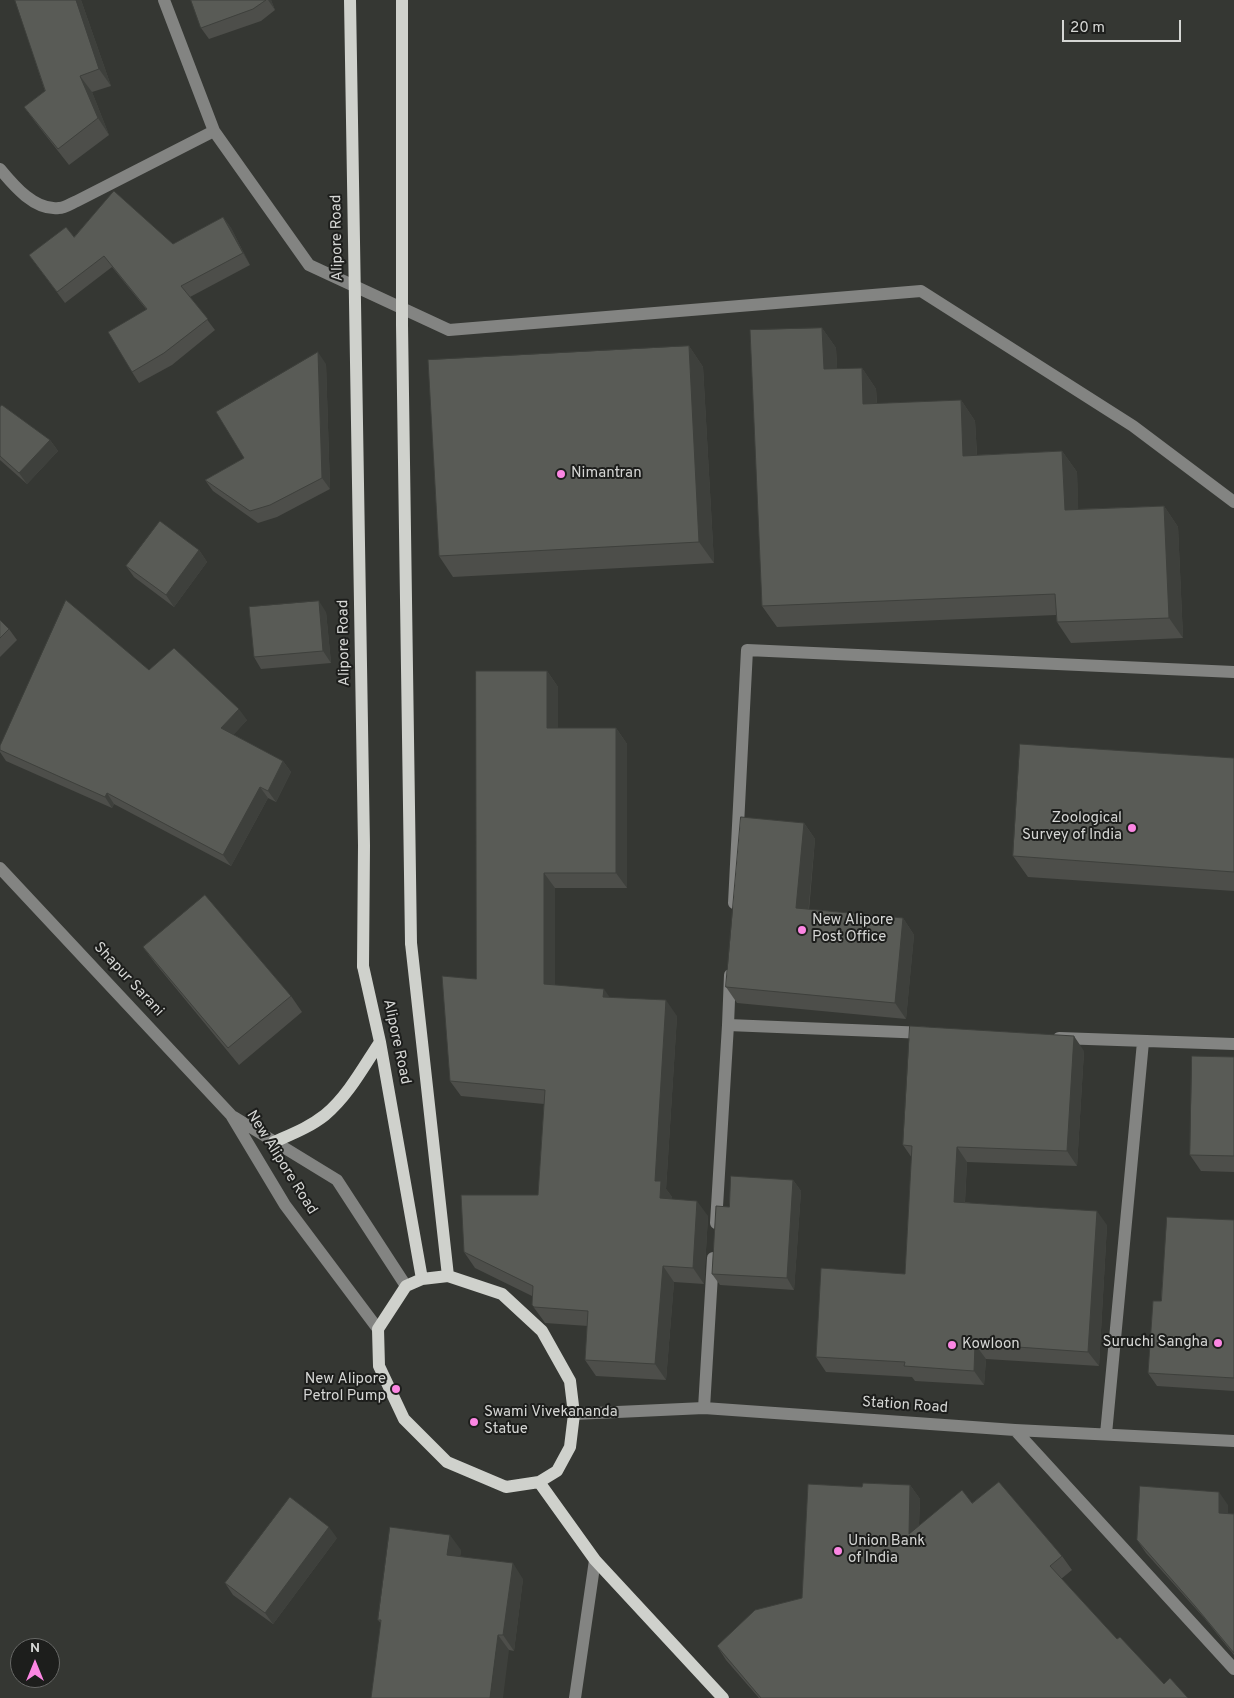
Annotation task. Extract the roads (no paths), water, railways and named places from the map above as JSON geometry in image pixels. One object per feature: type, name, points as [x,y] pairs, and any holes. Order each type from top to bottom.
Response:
[{"type":"main road","name":"Alipore Road","points":[[350,0],[364,815],[363,966],[380,1042],[422,1279]]},
{"type":"main road","name":"Alipore Road","points":[[402,0],[402,325],[410,943],[448,1276]]},
{"type":"main road","points":[[274,1142],[310,1125],[334,1106],[380,1042]]},
{"type":"main road","points":[[448,1276],[502,1294],[542,1331],[570,1382],[574,1414],[570,1447],[557,1471],[539,1482],[506,1487],[447,1462],[404,1419],[379,1366],[378,1329],[406,1286],[422,1279],[448,1276]]},
{"type":"main road","points":[[539,1482],[594,1560],[723,1698]]},
{"type":"street","points":[[164,0],[214,131],[309,265],[449,330],[921,291],[1133,426],[1234,502]]},
{"type":"street","points":[[0,169],[14,185],[36,204],[59,208],[78,201],[214,131]]},
{"type":"street","points":[[733,919],[747,650],[1234,672]]},
{"type":"street","name":"Shapur Sarani","points":[[0,868],[231,1116]]},
{"type":"street","points":[[704,1408],[731,967]]},
{"type":"street","points":[[728,1025],[935,1033]]},
{"type":"street","points":[[1044,1038],[1234,1044]]},
{"type":"street","points":[[1106,1434],[1143,1042]]},
{"type":"street","name":"New Alipore Road","points":[[231,1116],[337,1180],[406,1286]]},
{"type":"street","name":"New Alipore Road","points":[[231,1116],[285,1205],[378,1329]]},
{"type":"street","name":"Station Road","points":[[574,1414],[704,1408],[1015,1430],[1234,1441]]},
{"type":"street","points":[[1015,1430],[1234,1669]]},
{"type":"street","points":[[575,1698],[594,1560]]},
{"type":"place","name":"Nimantran","points":[[561,474]]},
{"type":"place","name":"Zoological Survey of India","points":[[1132,828]]},
{"type":"place","name":"New Alipore Post Office","points":[[802,930]]},
{"type":"place","name":"Suruchi Sangha","points":[[1218,1343]]},
{"type":"place","name":"Kowloon","points":[[952,1345]]},
{"type":"place","name":"New Alipore Petrol Pump","points":[[396,1389]]},
{"type":"place","name":"Swami Vivekananda Statue","points":[[474,1422]]},
{"type":"place","name":"Union Bank of India","points":[[838,1551]]}]
